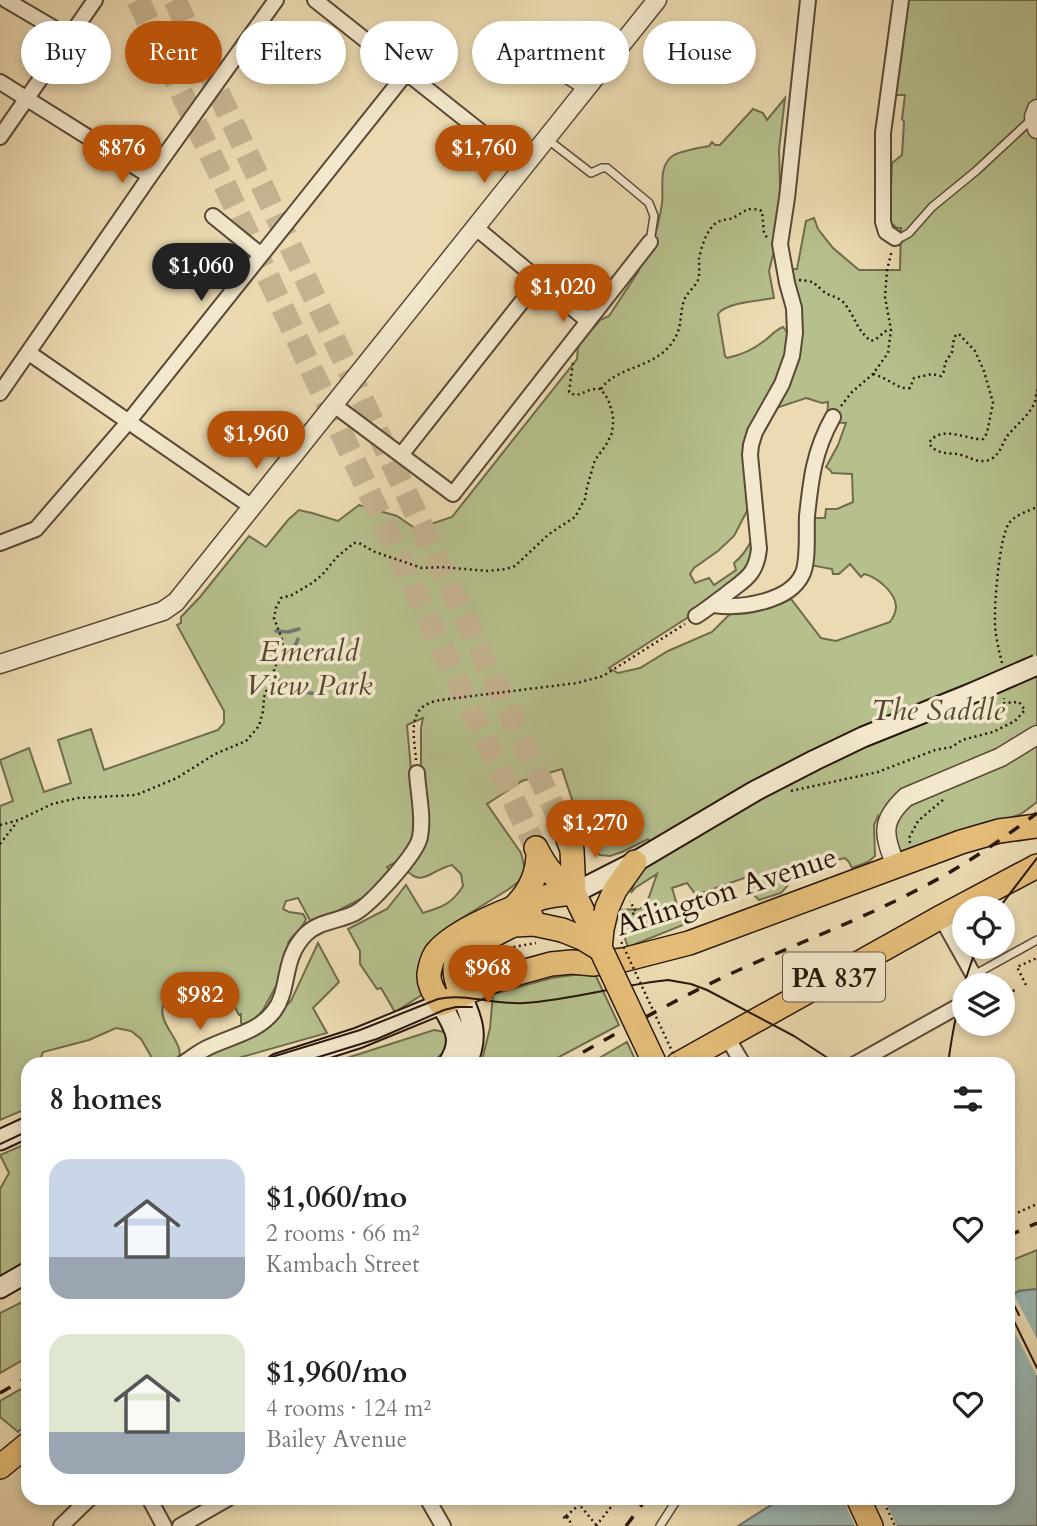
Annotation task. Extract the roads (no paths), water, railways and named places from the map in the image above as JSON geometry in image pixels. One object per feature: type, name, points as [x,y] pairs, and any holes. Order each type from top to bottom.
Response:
[{"type":"main road","points":[[452,1057],[457,1039],[454,972],[459,957],[513,916],[545,897],[574,893],[635,862],[755,791],[863,737],[1037,665]]},
{"type":"main road","name":"Arlington Avenue","points":[[299,1057],[455,1007],[500,978],[551,964],[593,964],[623,960],[689,943],[961,842],[999,831],[1037,826]]},
{"type":"main road","points":[[566,834],[572,850],[574,893],[651,1057]]},
{"type":"main road","points":[[513,916],[531,886],[538,863],[537,851],[555,878],[574,893]]},
{"type":"main road","points":[[600,949],[602,929],[611,918],[615,890],[635,862]]},
{"type":"main road","name":"PA 837","points":[[691,1057],[1037,866]]},
{"type":"main road","points":[[513,916],[562,930],[600,949]]},
{"type":"main road","points":[[455,1007],[472,1021],[474,1038],[469,1057]]},
{"type":"main road","points":[[0,1140],[21,1130]]},
{"type":"main road","points":[[0,1288],[21,1276]]},
{"type":"main road","points":[[0,1467],[21,1450]]},
{"type":"main road","points":[[861,1505],[871,1526]]},
{"type":"street","points":[[6,0],[42,21]]},
{"type":"street","points":[[80,21],[95,0]]},
{"type":"street","points":[[0,393],[276,0]]},
{"type":"street","points":[[315,0],[360,35]]},
{"type":"street","points":[[0,664],[163,611],[176,602],[657,0]]},
{"type":"street","points":[[696,616],[743,583],[754,570],[758,560],[750,455],[755,432],[782,384],[792,356],[795,333],[794,308],[780,244],[808,0]]},
{"type":"street","points":[[895,238],[886,232],[883,222],[883,133],[901,0]]},
{"type":"street","points":[[0,82],[150,176]]},
{"type":"street","points":[[0,137],[37,84]]},
{"type":"street","points":[[0,543],[36,530],[129,421],[397,84]]},
{"type":"street","points":[[422,84],[524,166]]},
{"type":"street","points":[[212,216],[261,255]]},
{"type":"street","points":[[475,227],[588,321]]},
{"type":"street","points":[[334,405],[453,494],[650,242]]},
{"type":"street","points":[[401,455],[539,280]]},
{"type":"street","points":[[29,353],[252,507]]},
{"type":"street","points":[[714,605],[727,607],[770,600],[783,594],[802,576],[814,465],[818,447],[833,417]]},
{"type":"street","points":[[896,866],[885,828],[896,806],[906,797],[1001,757],[1037,735]]},
{"type":"street","points":[[193,1057],[207,1048],[259,1027],[274,1011],[295,947],[308,931],[354,913],[368,904],[412,854],[420,839],[421,825],[417,773]]},
{"type":"street","points":[[941,917],[972,973]]},
{"type":"street","points":[[868,1057],[952,1010]]},
{"type":"street","points":[[727,1037],[739,1057]]},
{"type":"street","points":[[61,1526],[83,1505]]},
{"type":"street","points":[[153,1505],[164,1526]]},
{"type":"street","points":[[180,1526],[217,1505]]},
{"type":"street","points":[[431,1505],[443,1526]]},
{"type":"lane","points":[[573,84],[584,91]]},
{"type":"lane","points":[[895,238],[909,233],[932,207],[1036,118]]},
{"type":"lane","points":[[546,138],[591,173],[607,168],[649,203],[654,216],[650,242]]},
{"type":"lane","points":[[987,973],[1037,940]]},
{"type":"lane","points":[[660,1526],[674,1505]]},
{"type":"water","points":[[1037,1289],[1037,1526],[738,1526],[771,1505],[1015,1505],[1015,1293]]},
{"type":"waterway","points":[[276,631],[299,629]]},
{"type":"waterway","points":[[284,647],[289,648],[296,644],[298,639]]},
{"type":"waterway","points":[[270,675],[288,686],[317,694]]},
{"type":"tunnel","points":[[138,0],[536,848]]},
{"type":"tunnel","points":[[175,0],[566,834]]},
{"type":"tram line","points":[[1008,896],[1037,858]]},
{"type":"tram line","points":[[949,1057],[959,1004],[973,959]]},
{"type":"tram line","points":[[272,1057],[360,1030],[438,999],[459,997],[524,1003],[668,980],[707,990],[794,1036],[826,1057]]},
{"type":"tram line","points":[[319,1057],[377,1039],[444,1010],[472,1007]]},
{"type":"tram line","points":[[0,1144],[21,1134]]},
{"type":"tram line","points":[[1015,1307],[1019,1315]]},
{"type":"tram line","points":[[1015,1323],[1037,1368]]},
{"type":"railway","points":[[575,1057],[718,980],[921,888],[980,853],[1037,813]]},
{"type":"railway","points":[[1015,1233],[1037,1223]]},
{"type":"railway","points":[[0,1393],[21,1381]]},
{"type":"railway","points":[[626,1526],[642,1505]]},
{"type":"park label","name":"Emerald View Park","points":[[309,668]]},
{"type":"park label","name":"The Saddle","points":[[938,710]]}]
